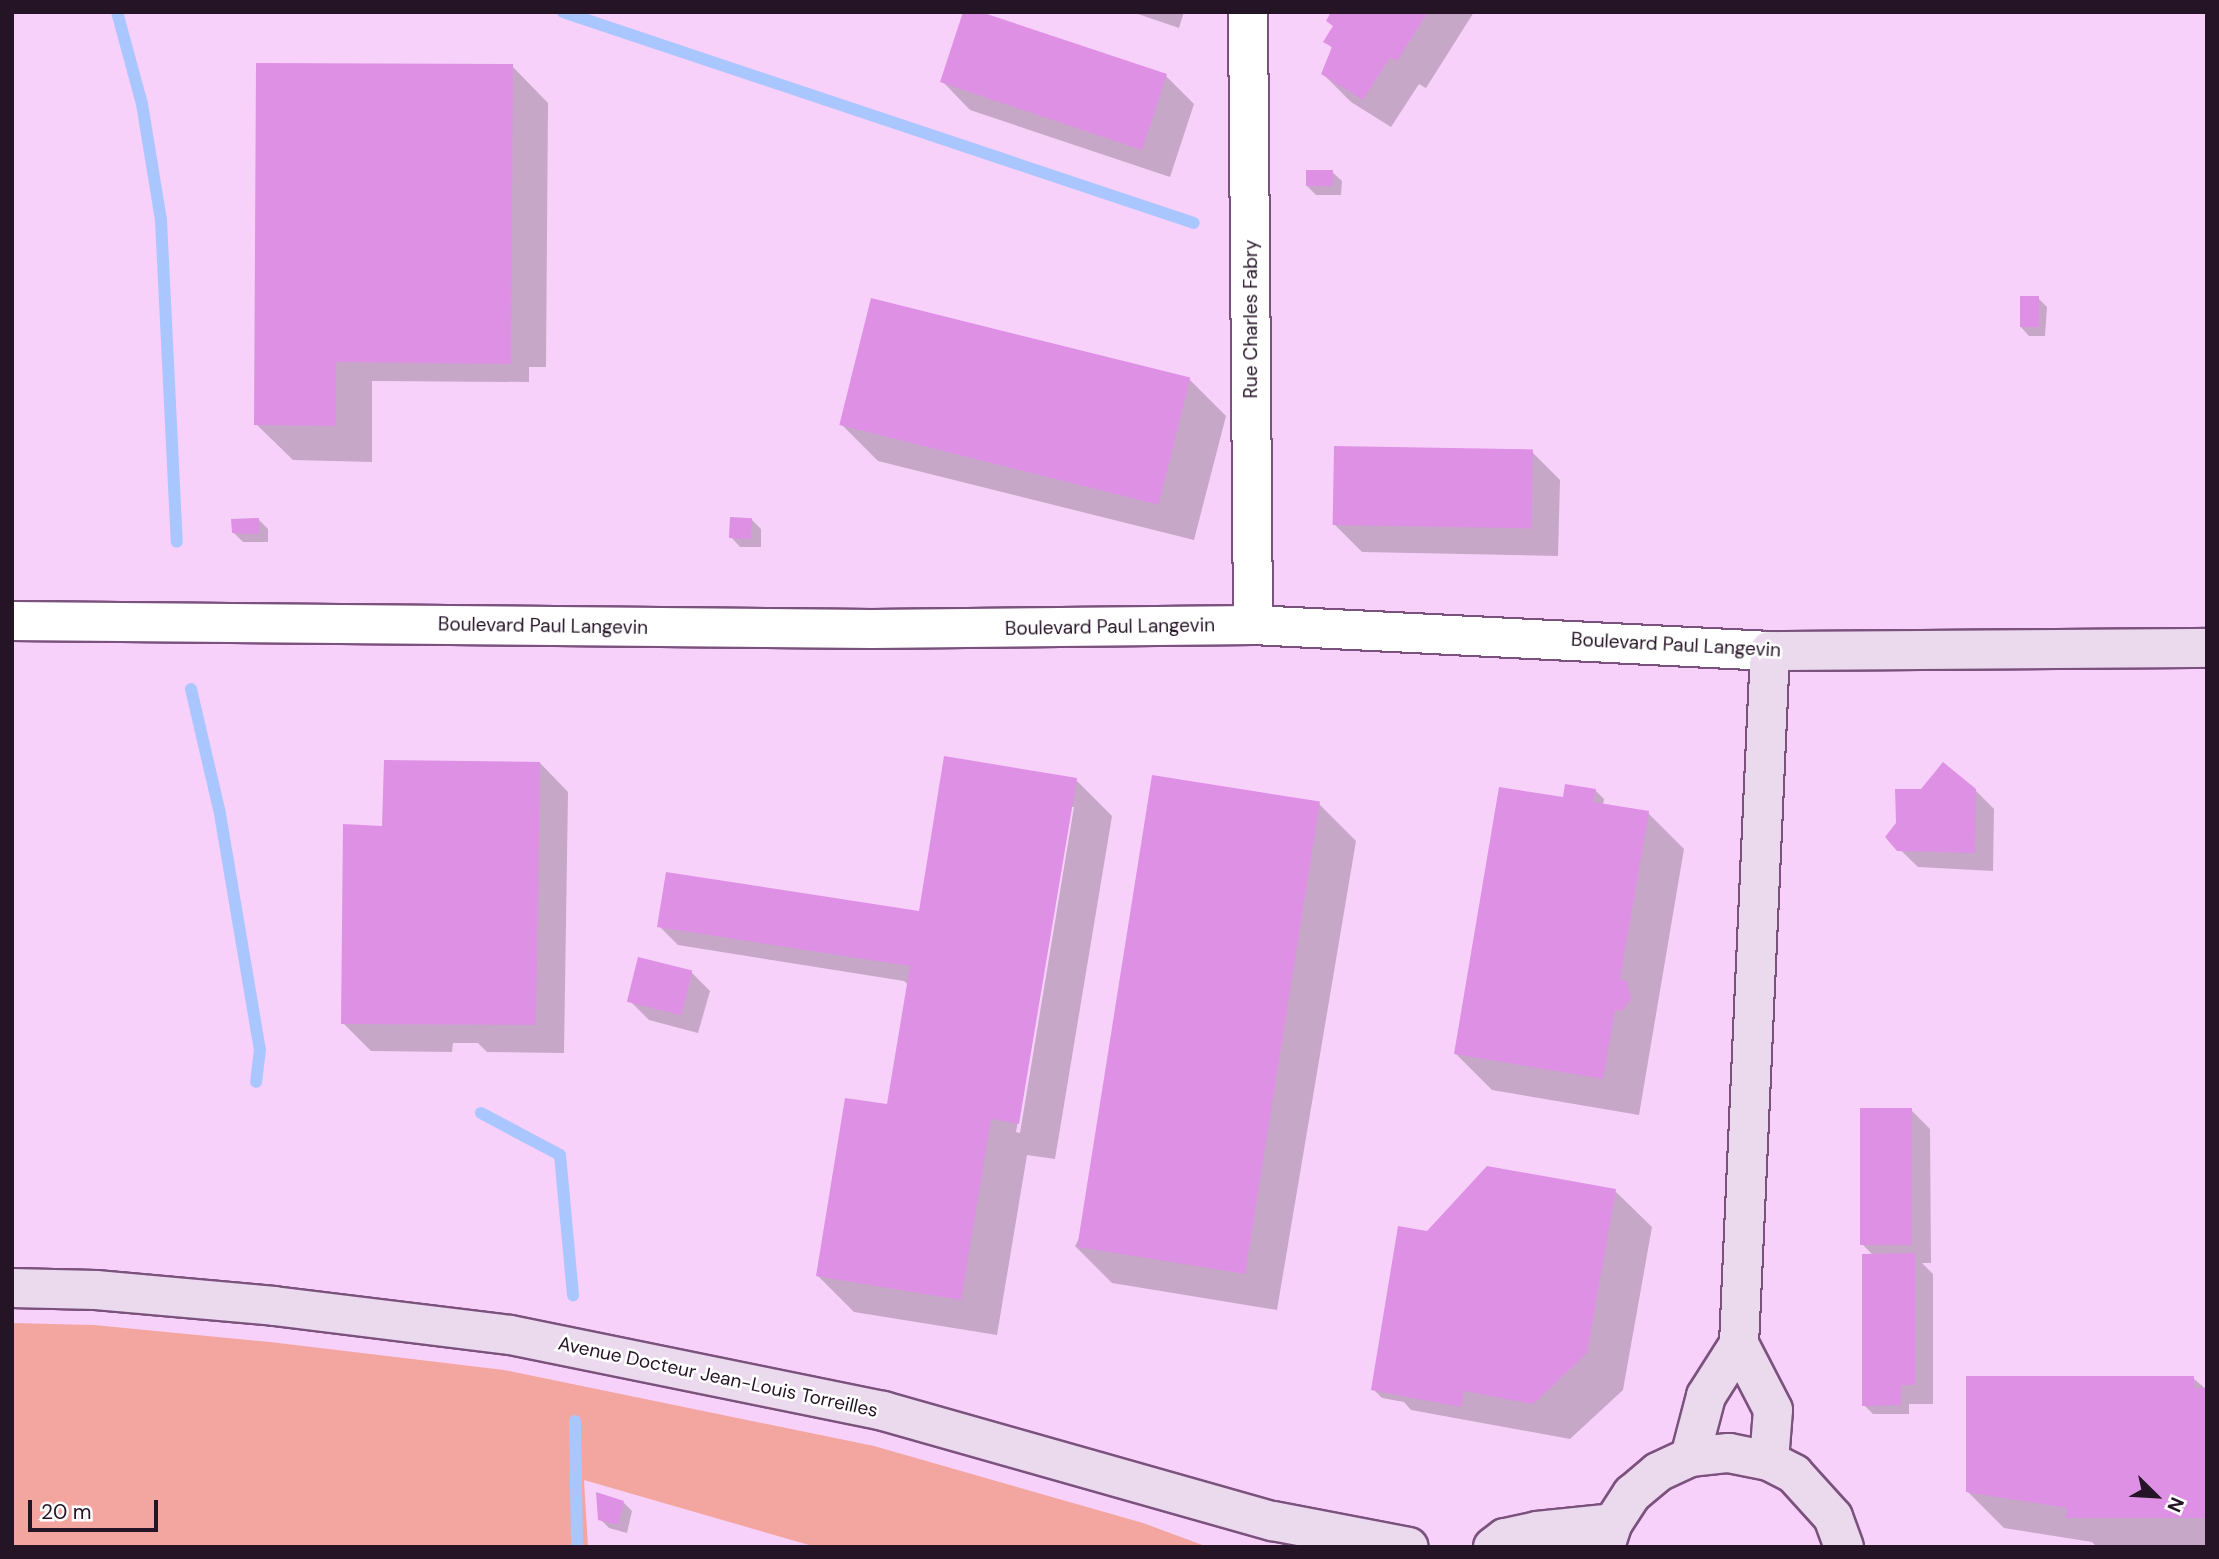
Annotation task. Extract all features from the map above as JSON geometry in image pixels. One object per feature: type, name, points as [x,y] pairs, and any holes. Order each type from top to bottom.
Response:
[{"type":"main road","name":"Boulevard Paul Langevin","points":[[1770,651],[2207,648]]},
{"type":"main road","points":[[1769,1461],[1773,1410],[1739,1344],[1770,651]]},
{"type":"main road","name":"Avenue Docteur Jean-Louis Torreilles","points":[[12,1287],[96,1290],[274,1306],[550,1342],[883,1411],[1273,1521],[1409,1547]]},
{"type":"main road","points":[[1690,1457],[1706,1396],[1739,1344]]},
{"type":"main road","points":[[1493,1547],[1505,1538],[1527,1533],[1609,1535],[1632,1494],[1650,1479],[1690,1457],[1729,1452],[1769,1461],[1794,1474],[1816,1493],[1833,1517],[1847,1546]]},
{"type":"street","name":"Rue Charles Fabry","points":[[1248,12],[1253,625]]},
{"type":"street","name":"Boulevard Paul Langevin","points":[[12,621],[858,629],[1253,625],[1770,651]]},
{"type":"shaded area","points":[[12,1323],[94,1325],[270,1342],[504,1370],[874,1446],[1143,1523],[1208,1547],[816,1547],[584,1480],[588,1547],[12,1547]]},
{"type":"building","points":[[963,12],[981,12],[1167,74],[1142,150],[940,82]]},
{"type":"building","points":[[1331,12],[1428,12],[1397,61],[1390,57],[1363,100],[1321,74],[1332,47],[1323,42],[1333,26],[1326,21]]},
{"type":"building","points":[[256,63],[513,64],[511,364],[336,362],[336,426],[254,425]]},
{"type":"building","points":[[1306,170],[1333,170],[1333,186],[1306,186]]},
{"type":"building","points":[[2020,296],[2039,296],[2039,327],[2020,327]]},
{"type":"building","points":[[871,298],[1190,378],[1159,505],[839,425]]},
{"type":"building","points":[[1334,446],[1533,449],[1532,528],[1333,525]]},
{"type":"building","points":[[730,517],[752,518],[751,539],[729,538]]},
{"type":"building","points":[[259,518],[259,534],[232,533],[231,519]]},
{"type":"building","points":[[944,756],[1077,778],[1019,1124],[991,1119],[961,1300],[816,1276],[845,1098],[887,1104],[910,966],[657,927],[666,872],[919,911]]},
{"type":"building","points":[[384,760],[540,762],[536,1025],[341,1024],[343,824],[382,826]]},
{"type":"building","points":[[1943,762],[1976,789],[1975,853],[1897,851],[1885,837],[1896,823],[1895,789],[1921,789]]},
{"type":"building","points":[[1152,775],[1320,802],[1245,1274],[1077,1247]]},
{"type":"building","points":[[1565,784],[1596,789],[1593,802],[1649,811],[1620,979],[1627,981],[1631,999],[1622,1011],[1615,1010],[1603,1079],[1454,1054],[1499,787],[1563,797]]},
{"type":"building","points":[[638,957],[692,971],[681,1015],[627,1002]]},
{"type":"building","points":[[1860,1108],[1912,1108],[1912,1245],[1860,1245]]},
{"type":"building","points":[[1487,1166],[1616,1189],[1587,1353],[1533,1404],[1464,1391],[1461,1407],[1371,1390],[1398,1226],[1427,1231]]},
{"type":"building","points":[[1915,1253],[1915,1385],[1901,1385],[1901,1405],[1862,1406],[1862,1254]]},
{"type":"building","points":[[1966,1376],[2194,1376],[2194,1388],[2207,1388],[2207,1518],[2065,1518],[2067,1508],[1966,1492]]},
{"type":"building","points":[[596,1492],[624,1501],[618,1525],[598,1520]]},
{"type":"waterway","points":[[117,12],[142,104],[161,220],[177,542]]},
{"type":"waterway","points":[[563,12],[1194,223]]},
{"type":"waterway","points":[[191,689],[220,814],[260,1050],[256,1082]]},
{"type":"waterway","points":[[481,1113],[560,1155],[573,1295]]},
{"type":"waterway","points":[[575,1421],[577,1547]]}]
